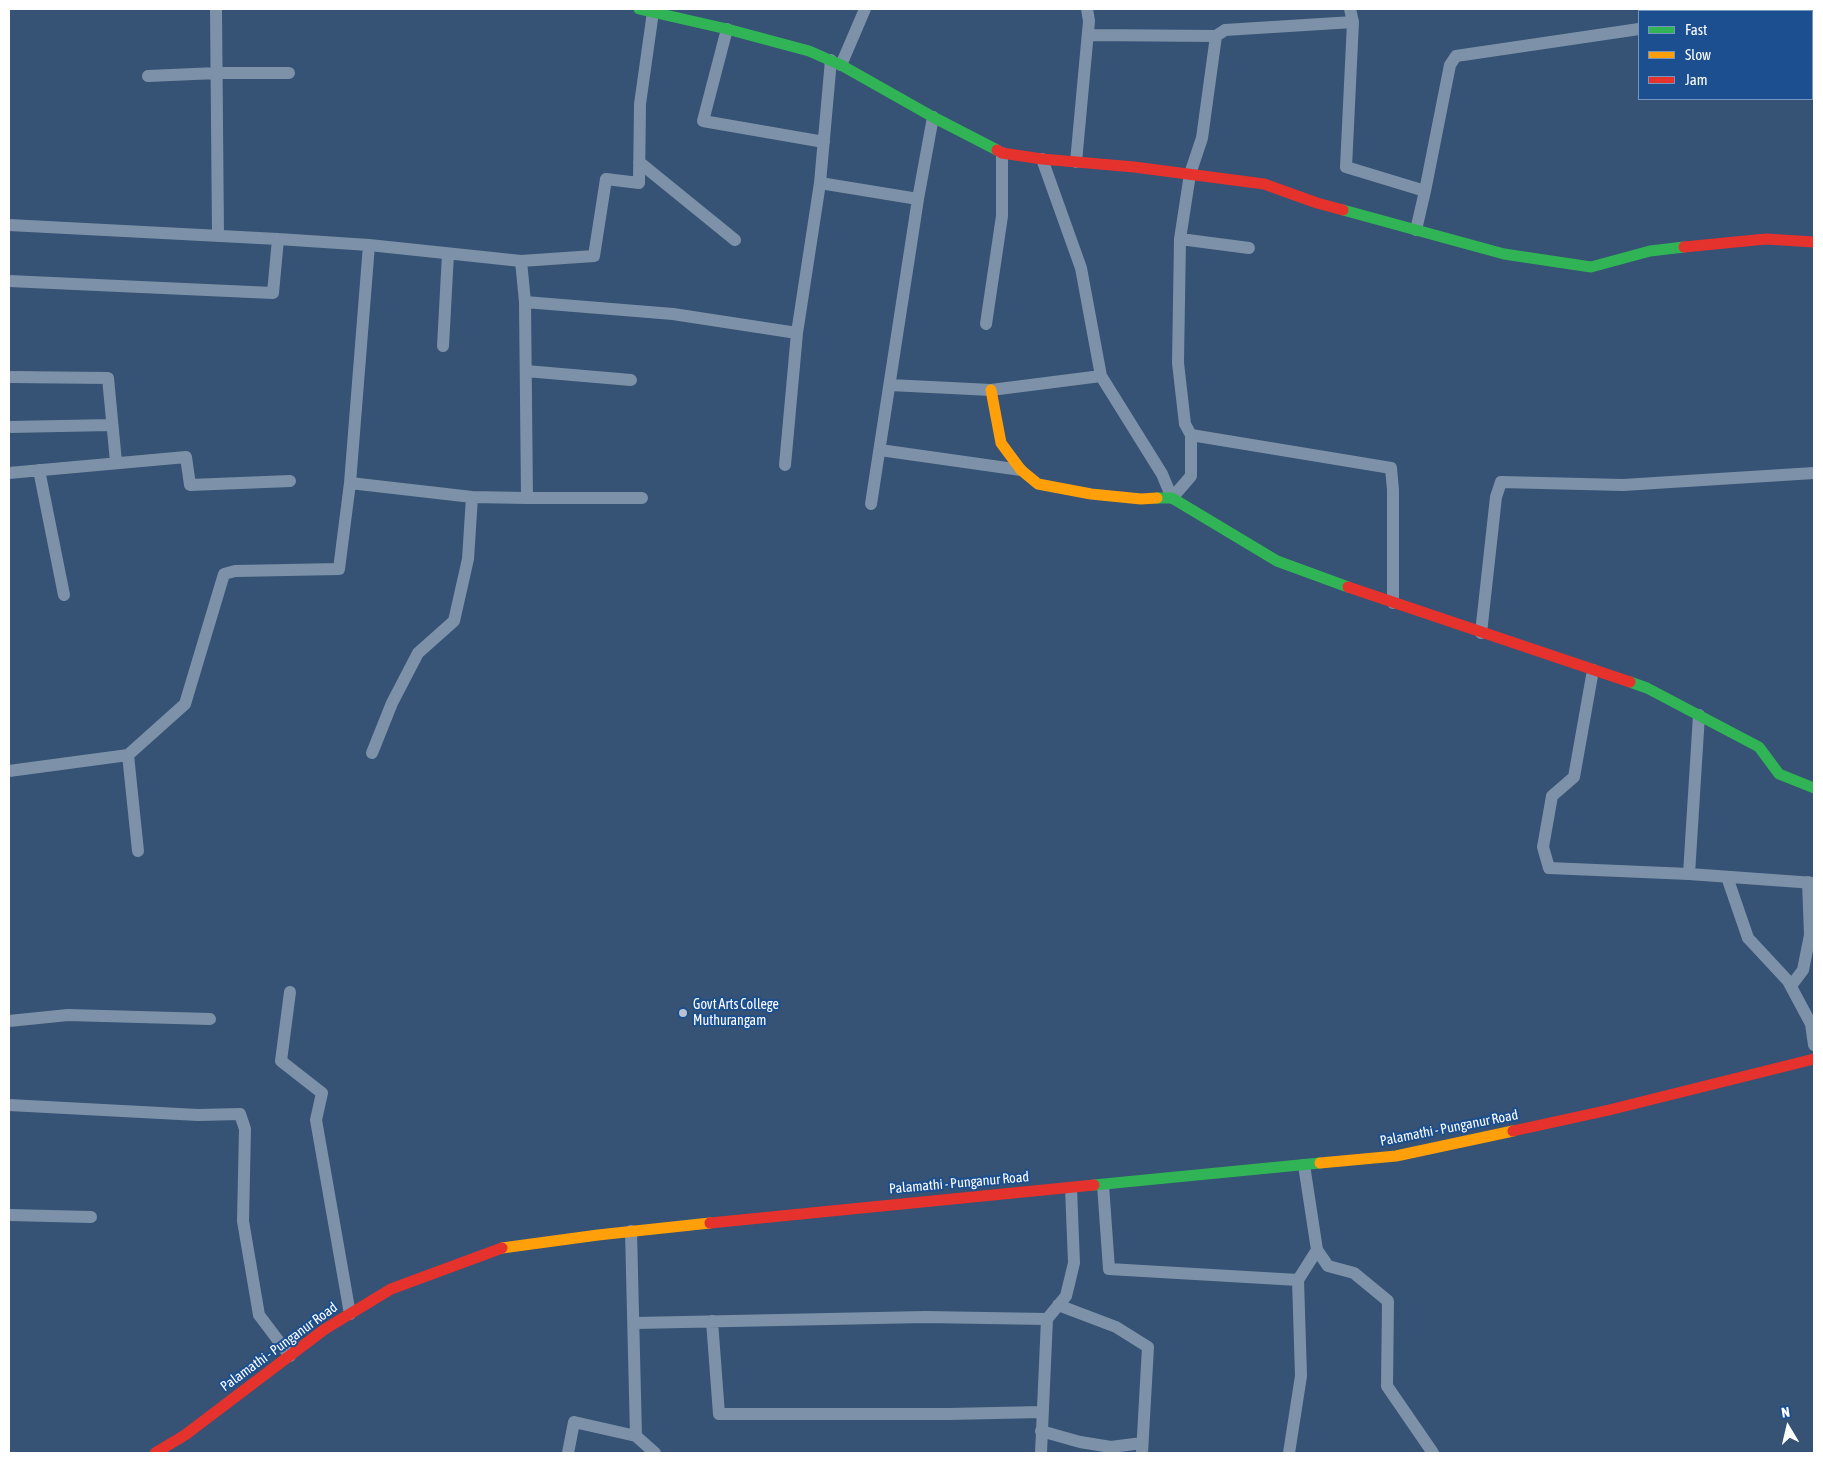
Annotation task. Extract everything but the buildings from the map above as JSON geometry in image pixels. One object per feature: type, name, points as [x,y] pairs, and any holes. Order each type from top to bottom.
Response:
[{"type":"street","points":[[216,9],[218,236]]},
{"type":"street","points":[[638,9],[654,10],[809,51],[836,62],[933,117],[1002,153],[1042,159],[1134,166],[1264,184],[1316,203],[1504,254],[1591,267],[1650,251],[1711,244],[1766,239],[1814,242]]},
{"type":"street","points":[[785,465],[797,333],[836,62],[865,9]]},
{"type":"street","points":[[1076,162],[1088,35],[1089,20],[1087,9]]},
{"type":"street","points":[[1350,9],[1353,22],[1346,167],[1425,191]]},
{"type":"street","points":[[9,225],[368,245],[520,261],[594,256],[606,179],[639,183],[640,104],[654,10]]},
{"type":"street","points":[[1088,35],[1216,36],[1225,30],[1353,22]]},
{"type":"street","points":[[727,29],[704,120],[824,142]]},
{"type":"street","points":[[1416,230],[1450,65],[1456,56],[1638,29]]},
{"type":"street","points":[[1172,498],[1191,476],[1191,435],[1185,424],[1178,363],[1180,239],[1190,174],[1202,138],[1216,36]]},
{"type":"street","points":[[148,76],[217,73],[289,73]]},
{"type":"street","points":[[871,504],[918,199],[933,117]]},
{"type":"street","points":[[986,324],[1002,216],[1002,153]]},
{"type":"street","points":[[1042,159],[1081,268],[1101,376],[1162,474],[1172,498]]},
{"type":"street","points":[[639,162],[736,240]]},
{"type":"street","points":[[820,183],[918,199]]},
{"type":"street","points":[[9,282],[273,293],[278,239]]},
{"type":"street","points":[[1180,239],[1249,248]]},
{"type":"street","points":[[9,771],[128,755],[185,704],[224,574],[235,571],[339,569],[350,483],[368,245]]},
{"type":"street","points":[[443,346],[448,254]]},
{"type":"street","points":[[520,261],[525,302],[527,498]]},
{"type":"street","points":[[525,302],[673,314],[797,333]]},
{"type":"street","points":[[526,371],[631,380]]},
{"type":"street","points":[[890,385],[991,390],[1101,376]]},
{"type":"street","points":[[9,377],[108,378],[116,462]]},
{"type":"street","points":[[991,390],[1002,444],[1021,470],[1038,484],[1091,494],[1141,499],[1172,498],[1278,561],[1393,603],[1647,688],[1759,747],[1779,774],[1814,788]]},
{"type":"street","points":[[9,427],[112,425]]},
{"type":"street","points":[[1191,435],[1391,468],[1393,490],[1393,603]]},
{"type":"street","points":[[880,450],[1021,470]]},
{"type":"street","points":[[9,473],[186,457],[190,485],[290,481]]},
{"type":"street","points":[[39,470],[64,595]]},
{"type":"street","points":[[1481,632],[1496,497],[1501,482],[1623,485],[1814,473]]},
{"type":"street","points":[[350,483],[472,497],[642,498]]},
{"type":"street","points":[[372,753],[392,703],[418,653],[454,621],[468,559],[472,497]]},
{"type":"street","points":[[1592,670],[1574,777],[1552,796],[1543,847],[1549,868],[1689,874],[1811,883],[1810,935],[1803,970],[1790,986]]},
{"type":"street","points":[[1689,874],[1699,715]]},
{"type":"street","points":[[128,755],[138,851]]},
{"type":"street","points":[[1727,877],[1748,938],[1788,981],[1811,1024],[1814,1044]]},
{"type":"street","points":[[290,992],[281,1061],[322,1093],[316,1120],[350,1314]]},
{"type":"street","points":[[9,1021],[68,1015],[210,1019]]},
{"type":"street","name":"Palamathi - Punganur Road","points":[[155,1453],[185,1436],[325,1329],[391,1289],[500,1248],[632,1231],[861,1207],[1396,1156],[1609,1110],[1814,1059]]},
{"type":"street","points":[[9,1105],[198,1115],[240,1114],[245,1129],[243,1221],[259,1315],[290,1356]]},
{"type":"street","points":[[1304,1165],[1317,1250],[1328,1266],[1354,1273],[1388,1301],[1387,1386],[1433,1453]]},
{"type":"street","points":[[1103,1185],[1109,1269],[1298,1280]]},
{"type":"street","points":[[1041,1453],[1047,1319],[1066,1296],[1074,1263],[1071,1188]]},
{"type":"street","points":[[9,1215],[91,1217]]},
{"type":"street","points":[[632,1231],[636,1436]]},
{"type":"street","points":[[1289,1453],[1301,1376],[1298,1280],[1317,1250]]},
{"type":"street","points":[[1042,1431],[1080,1442],[1112,1447],[1142,1448],[1148,1347],[1116,1327],[1058,1306]]},
{"type":"street","points":[[635,1322],[925,1317],[1047,1319]]},
{"type":"street","points":[[712,1321],[719,1414],[1042,1412]]},
{"type":"street","points":[[568,1453],[574,1422],[636,1436],[654,1453]]},
{"type":"traffic: fast","points":[[639,9],[727,29],[809,51],[841,65],[933,117],[997,150]]},
{"type":"traffic: fast","points":[[1343,210],[1504,254],[1591,267],[1650,251],[1684,247]]},
{"type":"traffic: fast","points":[[1157,498],[1172,498],[1277,561],[1348,587]]},
{"type":"traffic: fast","points":[[1630,682],[1647,688],[1759,747],[1779,774],[1814,788]]},
{"type":"traffic: fast","points":[[1094,1185],[1320,1163]]},
{"type":"traffic: slow","points":[[991,390],[1001,443],[1021,470],[1038,484],[1091,494],[1141,499],[1157,498]]},
{"type":"traffic: slow","points":[[1320,1163],[1396,1156],[1513,1131]]},
{"type":"traffic: slow","points":[[502,1248],[710,1223]]},
{"type":"traffic: jam","points":[[997,150],[1002,153],[1042,159],[1134,167],[1264,184],[1343,210]]},
{"type":"traffic: jam","points":[[1684,247],[1766,239],[1814,242]]},
{"type":"traffic: jam","points":[[1348,587],[1630,682]]},
{"type":"traffic: jam","points":[[1513,1131],[1609,1110],[1814,1059]]},
{"type":"traffic: jam","points":[[710,1223],[1094,1185]]},
{"type":"traffic: jam","points":[[155,1453],[185,1435],[325,1329],[391,1289],[502,1248]]},
{"type":"place","name":"Govt Arts College Muthurangam","points":[[683,1013]]}]
